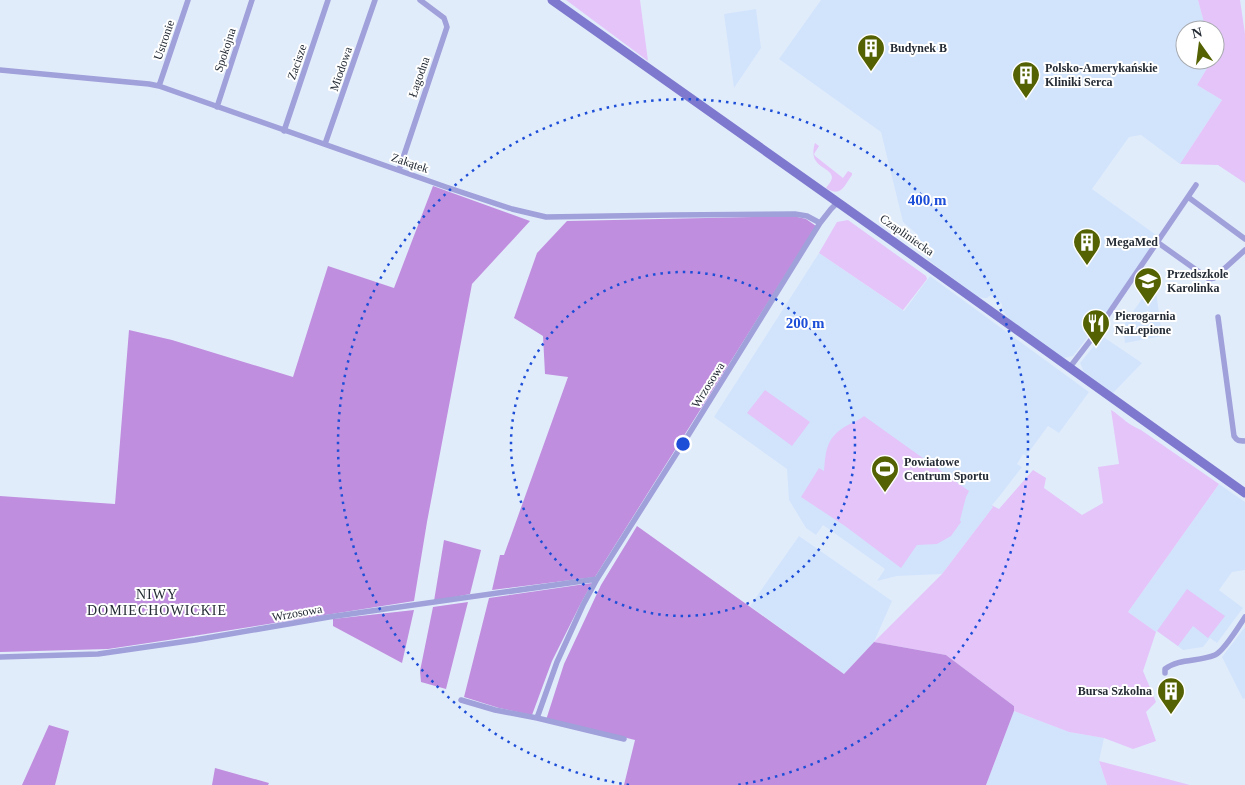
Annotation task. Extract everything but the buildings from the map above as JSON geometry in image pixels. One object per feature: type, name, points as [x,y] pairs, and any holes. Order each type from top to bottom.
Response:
[{"type":"main road","name":"Czapliniecka","points":[[552,0],[1245,493]]},
{"type":"street","name":"Ustronie","points":[[159,86],[188,0]]},
{"type":"street","name":"Spokojna","points":[[217,107],[252,0]]},
{"type":"street","name":"Zacisze","points":[[284,131],[328,0]]},
{"type":"street","name":"Miodowa","points":[[325,144],[375,0]]},
{"type":"street","name":"Łagodna","points":[[398,170],[446,27],[444,18],[420,0]]},
{"type":"street","name":"Zakątek","points":[[0,70],[159,86],[503,206],[546,218],[671,214],[802,214],[820,223]]},
{"type":"street","points":[[1070,368],[1196,185]]},
{"type":"street","points":[[1188,197],[1245,239]]},
{"type":"street","name":"Wrzosowa","points":[[537,718],[556,662],[596,579],[820,223],[838,202]]},
{"type":"street","points":[[1157,242],[1209,279],[1214,278],[1245,250]]},
{"type":"street","points":[[1218,317],[1234,436],[1236,440],[1245,441]]},
{"type":"street","name":"Wrzosowa","points":[[0,657],[98,654],[195,640],[329,617],[596,579]]},
{"type":"street","points":[[1165,673],[1165,669],[1170,664],[1208,657],[1218,653],[1245,617]]},
{"type":"street","points":[[461,700],[495,710],[624,739]]},
{"type":"shaded area","points":[[566,0],[640,0],[648,61]]},
{"type":"shaded area","points":[[821,0],[1198,0],[1203,20],[1175,20],[1175,70],[1206,70],[1197,85],[1222,100],[1180,164],[1141,135],[1129,137],[1092,189],[1159,237],[1118,298],[1073,356],[1064,358],[1010,320],[1002,310],[1002,304],[991,295],[987,298],[978,297],[928,260],[918,235],[903,222],[881,132],[779,59]]},
{"type":"shaded area","points":[[1198,0],[1240,0],[1245,34],[1245,183],[1218,165],[1180,164],[1222,100],[1197,85],[1206,70],[1225,70],[1225,20],[1203,20]]},
{"type":"shaded area","points":[[756,9],[761,48],[734,88],[724,14]]},
{"type":"shaded area","points":[[815,143],[819,146],[814,154],[815,156],[843,178],[848,171],[852,173],[844,187],[839,191],[835,192],[826,188],[832,177],[831,173],[820,165],[814,157],[813,151]]},
{"type":"shaded area","points":[[433,186],[530,221],[472,284],[414,601],[108,649],[0,652],[0,496],[115,504],[129,330],[172,340],[293,377],[328,266],[394,288]]},
{"type":"shaded area","points":[[793,216],[806,219],[816,226],[595,577],[492,590],[500,555],[504,555],[568,377],[545,374],[543,336],[514,318],[537,253],[567,221]]},
{"type":"shaded area","points":[[848,220],[926,276],[927,279],[903,310],[819,253],[837,222]]},
{"type":"shaded area","points":[[819,253],[904,311],[930,276],[1089,392],[1059,433],[1048,426],[1026,456],[1023,454],[1017,464],[1022,467],[942,574],[897,576],[877,581],[885,569],[823,525],[816,535],[806,528],[789,500],[787,469],[714,417]]},
{"type":"shaded area","name":"Przedszkole Karolinka","points":[[1153,283],[1155,284],[1162,336],[1125,343],[1123,326]]},
{"type":"shaded area","points":[[1102,336],[1142,363],[1113,393],[1084,372],[1080,363]]},
{"type":"shaded area","points":[[765,390],[810,422],[792,446],[747,413]]},
{"type":"shaded area","points":[[1111,410],[1219,484],[1128,612],[1156,632],[1143,671],[1156,702],[1146,712],[1156,741],[1133,749],[1104,738],[1069,732],[1014,711],[1014,706],[946,655],[874,642],[942,574],[993,507],[991,505],[999,509],[1033,470],[1046,478],[1044,488],[1082,515],[1103,503],[1098,467],[1119,464]]},
{"type":"shaded area","name":"Powiatowe Centrum Sportu","points":[[864,416],[969,491],[961,522],[951,536],[937,544],[917,545],[901,568],[845,526],[801,497],[819,468],[824,471],[828,445],[834,435]]},
{"type":"shaded area","points":[[1219,484],[1245,502],[1245,570],[1232,572],[1219,590],[1243,608],[1217,643],[1210,638],[1203,647],[1183,650],[1128,612]]},
{"type":"shaded area","points":[[637,526],[844,674],[874,642],[946,655],[1014,706],[1014,711],[986,785],[624,785],[635,740],[546,720],[564,664],[601,585]]},
{"type":"shaded area","points":[[799,536],[892,601],[874,642],[844,674],[750,606]]},
{"type":"shaded area","points":[[444,540],[481,550],[470,594],[434,601]]},
{"type":"shaded area","points":[[592,583],[552,661],[532,715],[499,708],[464,697],[489,598]]},
{"type":"shaded area","points":[[1187,589],[1225,616],[1208,638],[1193,626],[1178,646],[1157,631]]},
{"type":"shaded area","points":[[468,602],[446,689],[421,682],[420,671],[433,607]]},
{"type":"shaded area","points":[[414,610],[402,663],[333,626],[333,619]]},
{"type":"shaded area","points":[[1245,627],[1245,698],[1243,699],[1222,657]]},
{"type":"shaded area","points":[[1014,711],[1069,732],[1104,738],[1099,761],[1107,785],[986,785]]},
{"type":"shaded area","points":[[49,725],[69,731],[55,785],[22,785]]},
{"type":"shaded area","points":[[1099,761],[1190,785],[1107,785]]},
{"type":"shaded area","points":[[215,768],[269,783],[268,785],[212,785]]},
{"type":"place","name":"Budynek B","points":[[871,72]]},
{"type":"place","name":"Polsko-Amerykańskie Kliniki Serca","points":[[1026,99]]},
{"type":"place","name":"MegaMed","points":[[1087,266]]},
{"type":"place","name":"Przedszkole Karolinka","points":[[1148,305]]},
{"type":"place","name":"Pierogarnia NaLepione","points":[[1096,347]]},
{"type":"place","name":"Powiatowe Centrum Sportu","points":[[885,493]]},
{"type":"place","name":"Bursa Szkolna","points":[[1171,715]]},
{"type":"district","name":"NIWY DOMIECHOWICKIE","points":[[157,602]]}]
